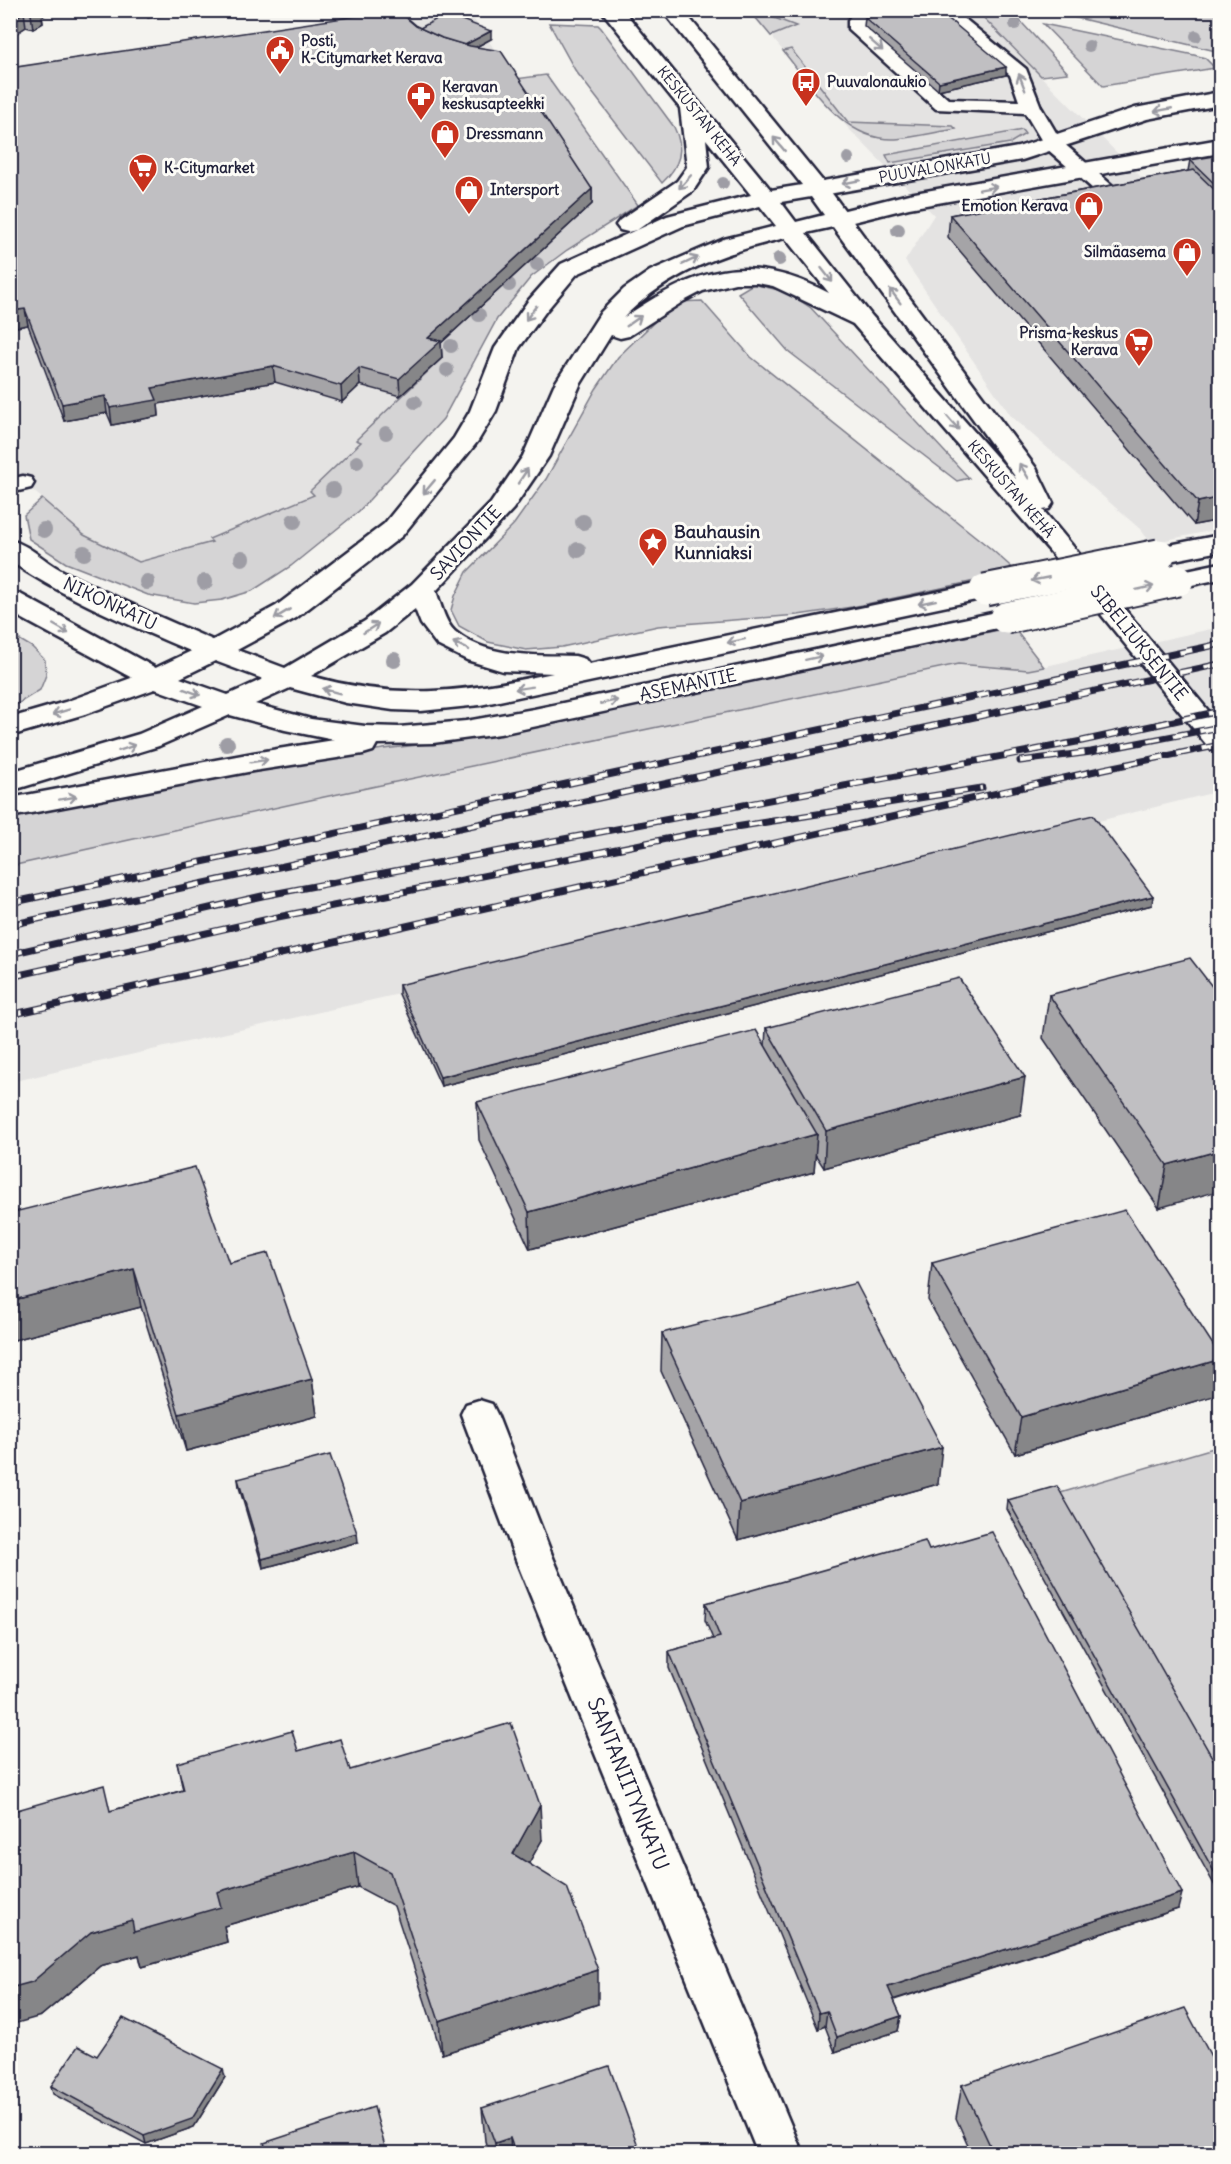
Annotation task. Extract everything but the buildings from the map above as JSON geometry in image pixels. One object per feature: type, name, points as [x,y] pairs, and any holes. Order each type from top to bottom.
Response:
[{"type":"main road","name":"KESKUSTAN KEHÄ","points":[[611,10],[766,198],[863,321],[1058,543]]},
{"type":"main road","name":"KESKUSTAN KEHÄ","points":[[677,16],[816,189],[1027,474],[1058,543]]},
{"type":"main road","points":[[1053,144],[1143,113],[1221,99]]},
{"type":"main road","points":[[10,727],[75,708],[155,679],[214,651],[286,612],[393,530],[465,441],[483,411],[507,348],[537,306],[569,269],[596,246],[685,186],[698,167],[691,108]]},
{"type":"main road","name":"PUUVALONKATU","points":[[816,189],[1022,153],[1053,144]]},
{"type":"main road","points":[[1084,170],[1221,146]]},
{"type":"main road","name":"PUUVALONKATU","points":[[837,219],[909,201],[1084,170]]},
{"type":"main road","points":[[569,269],[675,221],[766,198],[816,189]]},
{"type":"main road","name":"SAVIONTIE","points":[[10,782],[149,740],[285,680],[375,627],[422,590],[500,509],[536,456],[567,385],[586,354],[610,317],[633,294],[658,276],[732,244],[837,219]]},
{"type":"main road","points":[[586,354],[656,306],[693,285],[737,276],[780,280],[863,321]]},
{"type":"main road","name":"SIBELIUKSENTIE","points":[[1058,543],[1221,743]]},
{"type":"main road","name":"ASEMANTIE","points":[[214,651],[285,680],[341,694],[394,701],[432,701],[529,688],[622,665],[1221,543]]},
{"type":"main road","name":"NIKONKATU","points":[[10,548],[49,575],[116,608],[214,651]]},
{"type":"main road","name":"ASEMANTIE","points":[[155,679],[228,705],[312,728],[365,735],[428,735],[525,719],[1221,571]]},
{"type":"main road","points":[[422,590],[435,624],[447,639],[477,654],[503,662],[544,665],[622,665]]},
{"type":"main road","points":[[10,600],[155,679]]},
{"type":"main road","points":[[10,808],[252,762],[428,735]]},
{"type":"main road","name":"SANTANIITYNKATU","points":[[479,1414],[532,1556],[781,2154]]},
{"type":"lane","points":[[857,20],[875,10]]},
{"type":"lane","points":[[857,20],[902,10]]},
{"type":"lane","points":[[942,10],[1019,73],[1031,107],[1053,144],[1123,205]]},
{"type":"lane","points":[[857,20],[857,29],[943,105],[1031,107]]},
{"type":"shaded area","points":[[778,10],[976,11],[1144,180],[1220,165],[1220,529],[1151,543],[1140,529],[1011,416],[905,261],[934,215],[848,128],[774,40],[768,16]]},
{"type":"shaded area","points":[[1008,10],[1068,73],[1041,76],[977,11]]},
{"type":"shaded area","points":[[750,11],[782,11],[772,17],[796,26],[771,36]]},
{"type":"shaded area","points":[[1048,11],[1220,11],[1220,52]]},
{"type":"shaded area","points":[[470,14],[600,202],[320,497],[207,548],[126,568],[80,536],[50,505],[11,472],[11,68],[289,26]]},
{"type":"shaded area","points":[[549,23],[598,25],[674,127],[679,143],[679,157],[677,164],[662,183],[575,70]]},
{"type":"shaded area","points":[[1043,24],[1194,55],[1205,58],[1215,68],[1103,86]]},
{"type":"shaded area","points":[[791,49],[848,122],[953,126],[956,129],[896,139],[877,138],[860,131],[845,122],[818,95],[783,51]]},
{"type":"shaded area","points":[[546,75],[638,205],[567,250],[531,277],[497,319],[443,419],[359,511],[291,566],[252,591],[222,600],[194,603],[148,595],[66,563],[29,539],[24,515],[42,499],[84,535],[139,562],[212,542],[209,539],[314,495],[310,491],[361,442],[356,440],[442,358],[429,354],[592,204],[515,79]]},
{"type":"shaded area","points":[[1022,130],[1025,134],[1010,143],[890,163],[886,155]]},
{"type":"shaded area","points":[[753,284],[787,292],[811,308],[969,478],[957,481],[788,351],[738,293]]},
{"type":"shaded area","points":[[702,301],[751,357],[1017,572],[852,607],[798,615],[658,626],[562,647],[526,650],[488,642],[459,626],[451,610],[467,572],[514,524],[546,479],[596,389],[618,357],[675,302]]},
{"type":"shaded area","points":[[1013,627],[1044,667],[1028,670],[958,664],[324,797],[11,866],[10,817],[253,770],[383,749],[479,738]]},
{"type":"shaded area","points":[[1220,627],[1220,791],[399,994],[11,1082],[10,866],[324,797],[958,664],[1028,670]]},
{"type":"shaded area","points":[[10,634],[32,647],[45,660],[46,675],[40,690],[11,708]]},
{"type":"shaded area","points":[[1220,1446],[1220,1784],[1057,1494]]},
{"type":"railway","points":[[10,903],[1220,644]]},
{"type":"railway","points":[[10,925],[1220,664]]},
{"type":"railway","points":[[10,954],[262,896],[1082,741],[1220,711]]},
{"type":"railway","points":[[1020,761],[1091,752],[1220,727]]},
{"type":"railway","points":[[10,1015],[1104,769],[1220,745]]},
{"type":"railway","points":[[10,977],[273,918],[691,834],[982,788]]},
{"type":"place","name":"Posti, K-Citymarket Kerava","points":[[280,76]]},
{"type":"place","name":"Puuvalonaukio","points":[[806,108]]},
{"type":"place","name":"Keravan keskusapteekki","points":[[421,122]]},
{"type":"place","name":"Dressmann","points":[[445,160]]},
{"type":"place","name":"K-Citymarket","points":[[143,194]]},
{"type":"place","name":"Intersport","points":[[469,216]]},
{"type":"place","name":"Emotion Kerava","points":[[1089,232]]},
{"type":"place","name":"Silmäasema","points":[[1187,278]]},
{"type":"place","name":"Prisma-keskus Kerava","points":[[1139,368]]},
{"type":"place","name":"Bauhausin Kunniaksi","points":[[653,568]]}]
